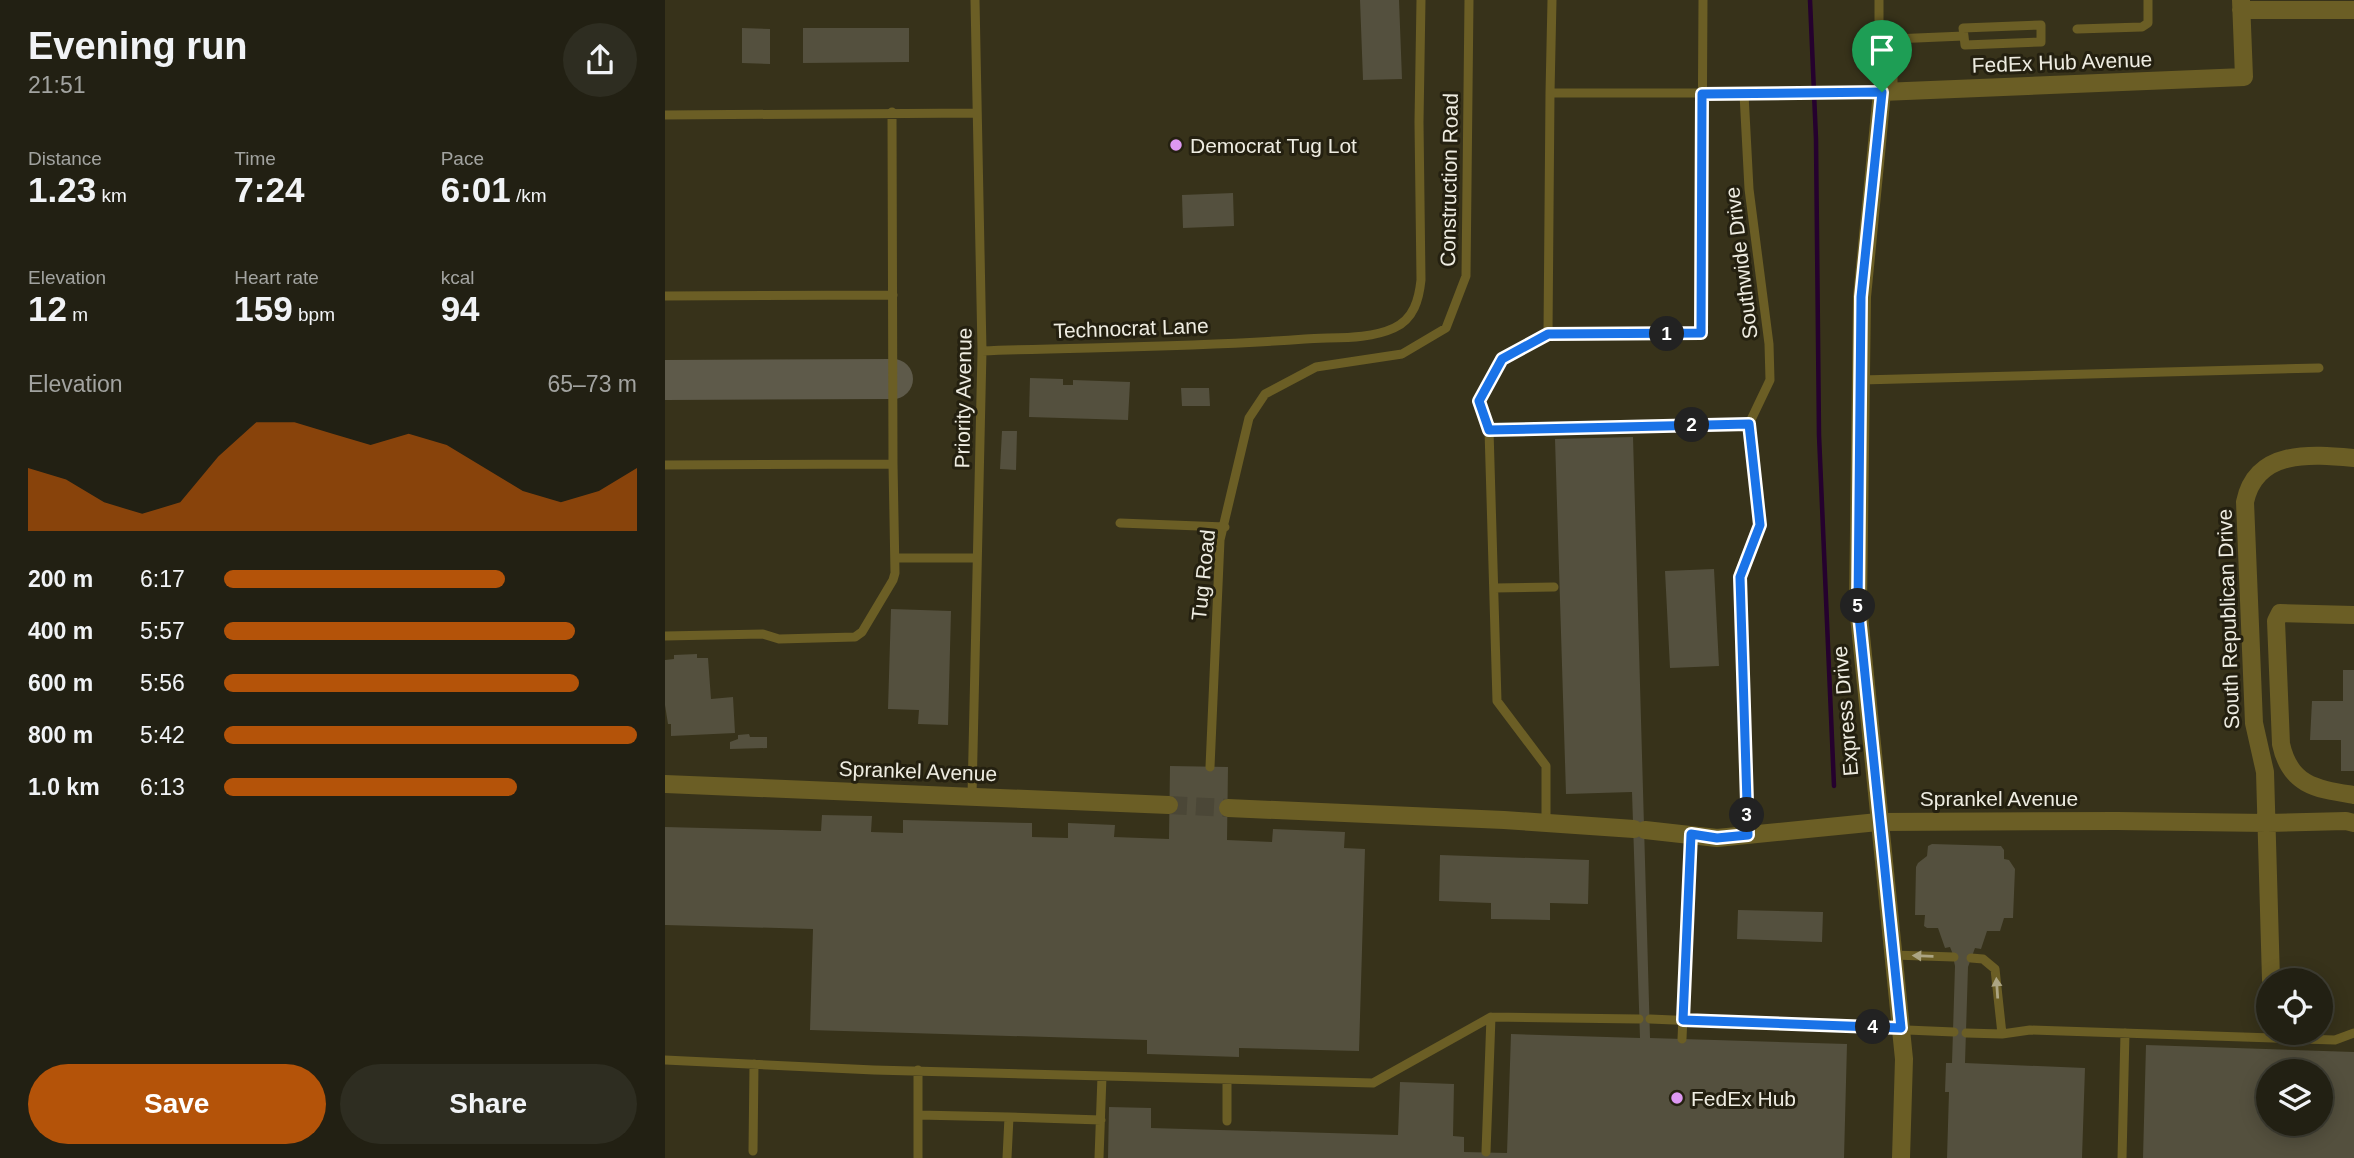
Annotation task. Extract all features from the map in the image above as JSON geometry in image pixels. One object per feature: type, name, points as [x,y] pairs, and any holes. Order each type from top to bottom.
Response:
[{"type":"street","points":[[2241,5],[2349,12]]},
{"type":"street","name":"FedEx Hub Avenue","points":[[1887,92],[2243,77],[2241,5]]},
{"type":"street","name":"Express Drive","points":[[1887,92],[1861,297],[1858,606],[1904,1059],[1901,1158]]},
{"type":"street","name":"South Republican Drive","points":[[2271,968],[2265,772],[2254,723],[2245,502],[2248,487],[2271,463],[2289,458],[2350,455]]},
{"type":"street","points":[[2354,615],[2280,613],[2276,621],[2281,744],[2284,758],[2302,782],[2325,791],[2354,794]]},
{"type":"street","name":"Sprankel Avenue","points":[[665,784],[1169,805]]},
{"type":"street","name":"Sprankel Avenue","points":[[1228,808],[1546,823],[1717,838],[1878,822],[2354,823]]},
{"type":"lane","name":"Priority Avenue","points":[[972,796],[982,351],[975,0]]},
{"type":"lane","name":"Technocrat Lane","points":[[982,351],[1282,341],[1375,334],[1396,327],[1409,316],[1419,300],[1421,0]]},
{"type":"lane","name":"Construction Road","points":[[1265,394],[1316,367],[1402,354],[1446,328],[1466,276],[1469,0]]},
{"type":"lane","points":[[1548,334],[1552,0]]},
{"type":"lane","points":[[1546,823],[1546,766],[1497,701],[1489,430],[1479,401],[1502,359],[1548,334],[1701,333],[1703,0]]},
{"type":"lane","points":[[1878,0],[1879,39],[1964,36]]},
{"type":"lane","points":[[2077,29],[2142,27],[2148,23],[2148,0]]},
{"type":"lane","points":[[2041,25],[2041,42],[1965,46],[1964,36],[1963,28],[2041,25]]},
{"type":"lane","points":[[1549,93],[1887,92],[1893,39]]},
{"type":"lane","name":"Southwide Drive","points":[[1744,94],[1749,189],[1769,344],[1770,380],[1749,424]]},
{"type":"lane","points":[[665,636],[763,634],[779,639],[855,637],[862,632],[894,580],[892,112]]},
{"type":"lane","points":[[665,115],[977,113]]},
{"type":"lane","points":[[665,296],[894,295]]},
{"type":"lane","points":[[1861,380],[2319,368]]},
{"type":"lane","name":"Tug Road","points":[[1210,767],[1220,540],[1249,418],[1265,394]]},
{"type":"lane","points":[[1489,430],[1749,424],[1760,525],[1740,577],[1748,835]]},
{"type":"lane","points":[[665,465],[894,464]]},
{"type":"lane","points":[[1120,523],[1225,527]]},
{"type":"lane","points":[[895,558],[977,558]]},
{"type":"lane","points":[[1494,588],[1554,587]]},
{"type":"lane","points":[[1682,1039],[1691,834]]},
{"type":"lane","points":[[1893,955],[1954,957]]},
{"type":"lane","points":[[1971,958],[1983,959],[1995,969],[2002,1034]]},
{"type":"lane","points":[[665,1060],[1373,1083],[1491,1017],[1639,1019]]},
{"type":"lane","points":[[1486,1153],[1491,1017]]},
{"type":"lane","points":[[1650,1019],[1954,1032]]},
{"type":"lane","points":[[1966,1033],[2002,1034],[2030,1030],[2256,1035]]},
{"type":"lane","points":[[2122,1158],[2125,1033]]},
{"type":"lane","points":[[2333,1040],[2354,1033]]},
{"type":"lane","points":[[754,1064],[754,1151]]},
{"type":"lane","points":[[918,1070],[918,1158]]},
{"type":"lane","points":[[1099,1158],[1103,1076]]},
{"type":"lane","points":[[1227,1080],[1227,1121]]},
{"type":"lane","points":[[918,1115],[1101,1120]]},
{"type":"lane","points":[[1006,1158],[1009,1116]]},
{"type":"shaded area","points":[[665,0],[2354,0],[2354,1158],[665,1158]]},
{"type":"building","points":[[1360,0],[1399,0],[1402,79],[1363,80]]},
{"type":"building","points":[[742,28],[770,29],[770,64],[742,63]]},
{"type":"building","points":[[803,28],[909,28],[909,62],[803,63]]},
{"type":"building","points":[[1233,193],[1234,226],[1183,228],[1182,195]]},
{"type":"building","points":[[1030,378],[1063,379],[1063,385],[1073,385],[1073,380],[1130,382],[1128,420],[1029,417]]},
{"type":"building","points":[[1181,388],[1209,388],[1210,406],[1182,406]]},
{"type":"building","points":[[1002,431],[1017,431],[1016,470],[1000,469]]},
{"type":"building","points":[[1633,437],[1650,1038],[1847,1044],[1844,1158],[1108,1158],[1109,1107],[1151,1108],[1151,1128],[1398,1135],[1400,1082],[1454,1084],[1453,1136],[1464,1137],[1464,1152],[1507,1153],[1511,1034],[1640,1038],[1632,792],[1566,794],[1555,439]]},
{"type":"building","points":[[1714,569],[1719,666],[1670,668],[1665,571]]},
{"type":"building","points":[[891,609],[951,611],[948,725],[918,724],[919,710],[888,709]]},
{"type":"building","points":[[697,654],[697,658],[708,658],[711,699],[733,697],[735,733],[671,736],[671,724],[668,724],[665,705],[665,660],[674,659],[674,655]]},
{"type":"building","points":[[2343,670],[2354,670],[2354,771],[2341,771],[2341,740],[2310,740],[2312,701],[2343,701]]},
{"type":"building","points":[[749,734],[750,737],[767,737],[767,748],[730,749],[730,742],[738,739],[738,735]]},
{"type":"building","points":[[1170,766],[1228,767],[1227,840],[1272,842],[1273,829],[1345,832],[1344,848],[1365,849],[1359,1051],[1239,1048],[1239,1057],[1147,1054],[1147,1040],[810,1030],[813,929],[665,925],[665,827],[821,831],[822,815],[872,816],[871,832],[903,833],[903,820],[1032,823],[1032,837],[1068,838],[1068,823],[1115,825],[1114,837],[1169,839]]},
{"type":"building","points":[[1928,846],[2001,846],[2004,859],[2009,860],[2015,869],[2013,918],[2004,918],[2000,931],[1987,931],[1981,949],[1975,948],[1968,967],[1965,1063],[2085,1068],[2082,1158],[1947,1158],[1949,1092],[1945,1092],[1946,1063],[1952,1063],[1955,966],[1950,947],[1945,948],[1938,928],[1927,928],[1924,926],[1925,915],[1915,915],[1916,867],[1927,856]]},
{"type":"building","points":[[1440,855],[1589,860],[1588,904],[1550,903],[1550,920],[1491,919],[1491,903],[1439,901]]},
{"type":"building","points":[[1738,910],[1823,912],[1822,942],[1737,939]]},
{"type":"building","points":[[2146,1045],[2354,1052],[2354,1158],[2143,1158]]},
{"type":"waterway","points":[[1810,0],[1816,139],[1819,435],[1834,786]]},
{"type":"taxiway","points":[[665,380],[893,379]]},
{"type":"tunnel","points":[[1169,805],[1228,808]]},
{"type":"place","name":"Democrat Tug Lot","points":[[1176,145]]},
{"type":"place","name":"FedEx Hub","points":[[1677,1098]]},
{"type":"route","points":[[1882,92],[1861,297],[1858,606],[1901,1028],[1683,1020],[1691,834],[1717,838],[1748,835],[1740,577],[1760,525],[1749,424],[1489,430],[1479,401],[1502,359],[1548,334],[1701,333],[1702,94],[1882,92]]}]
